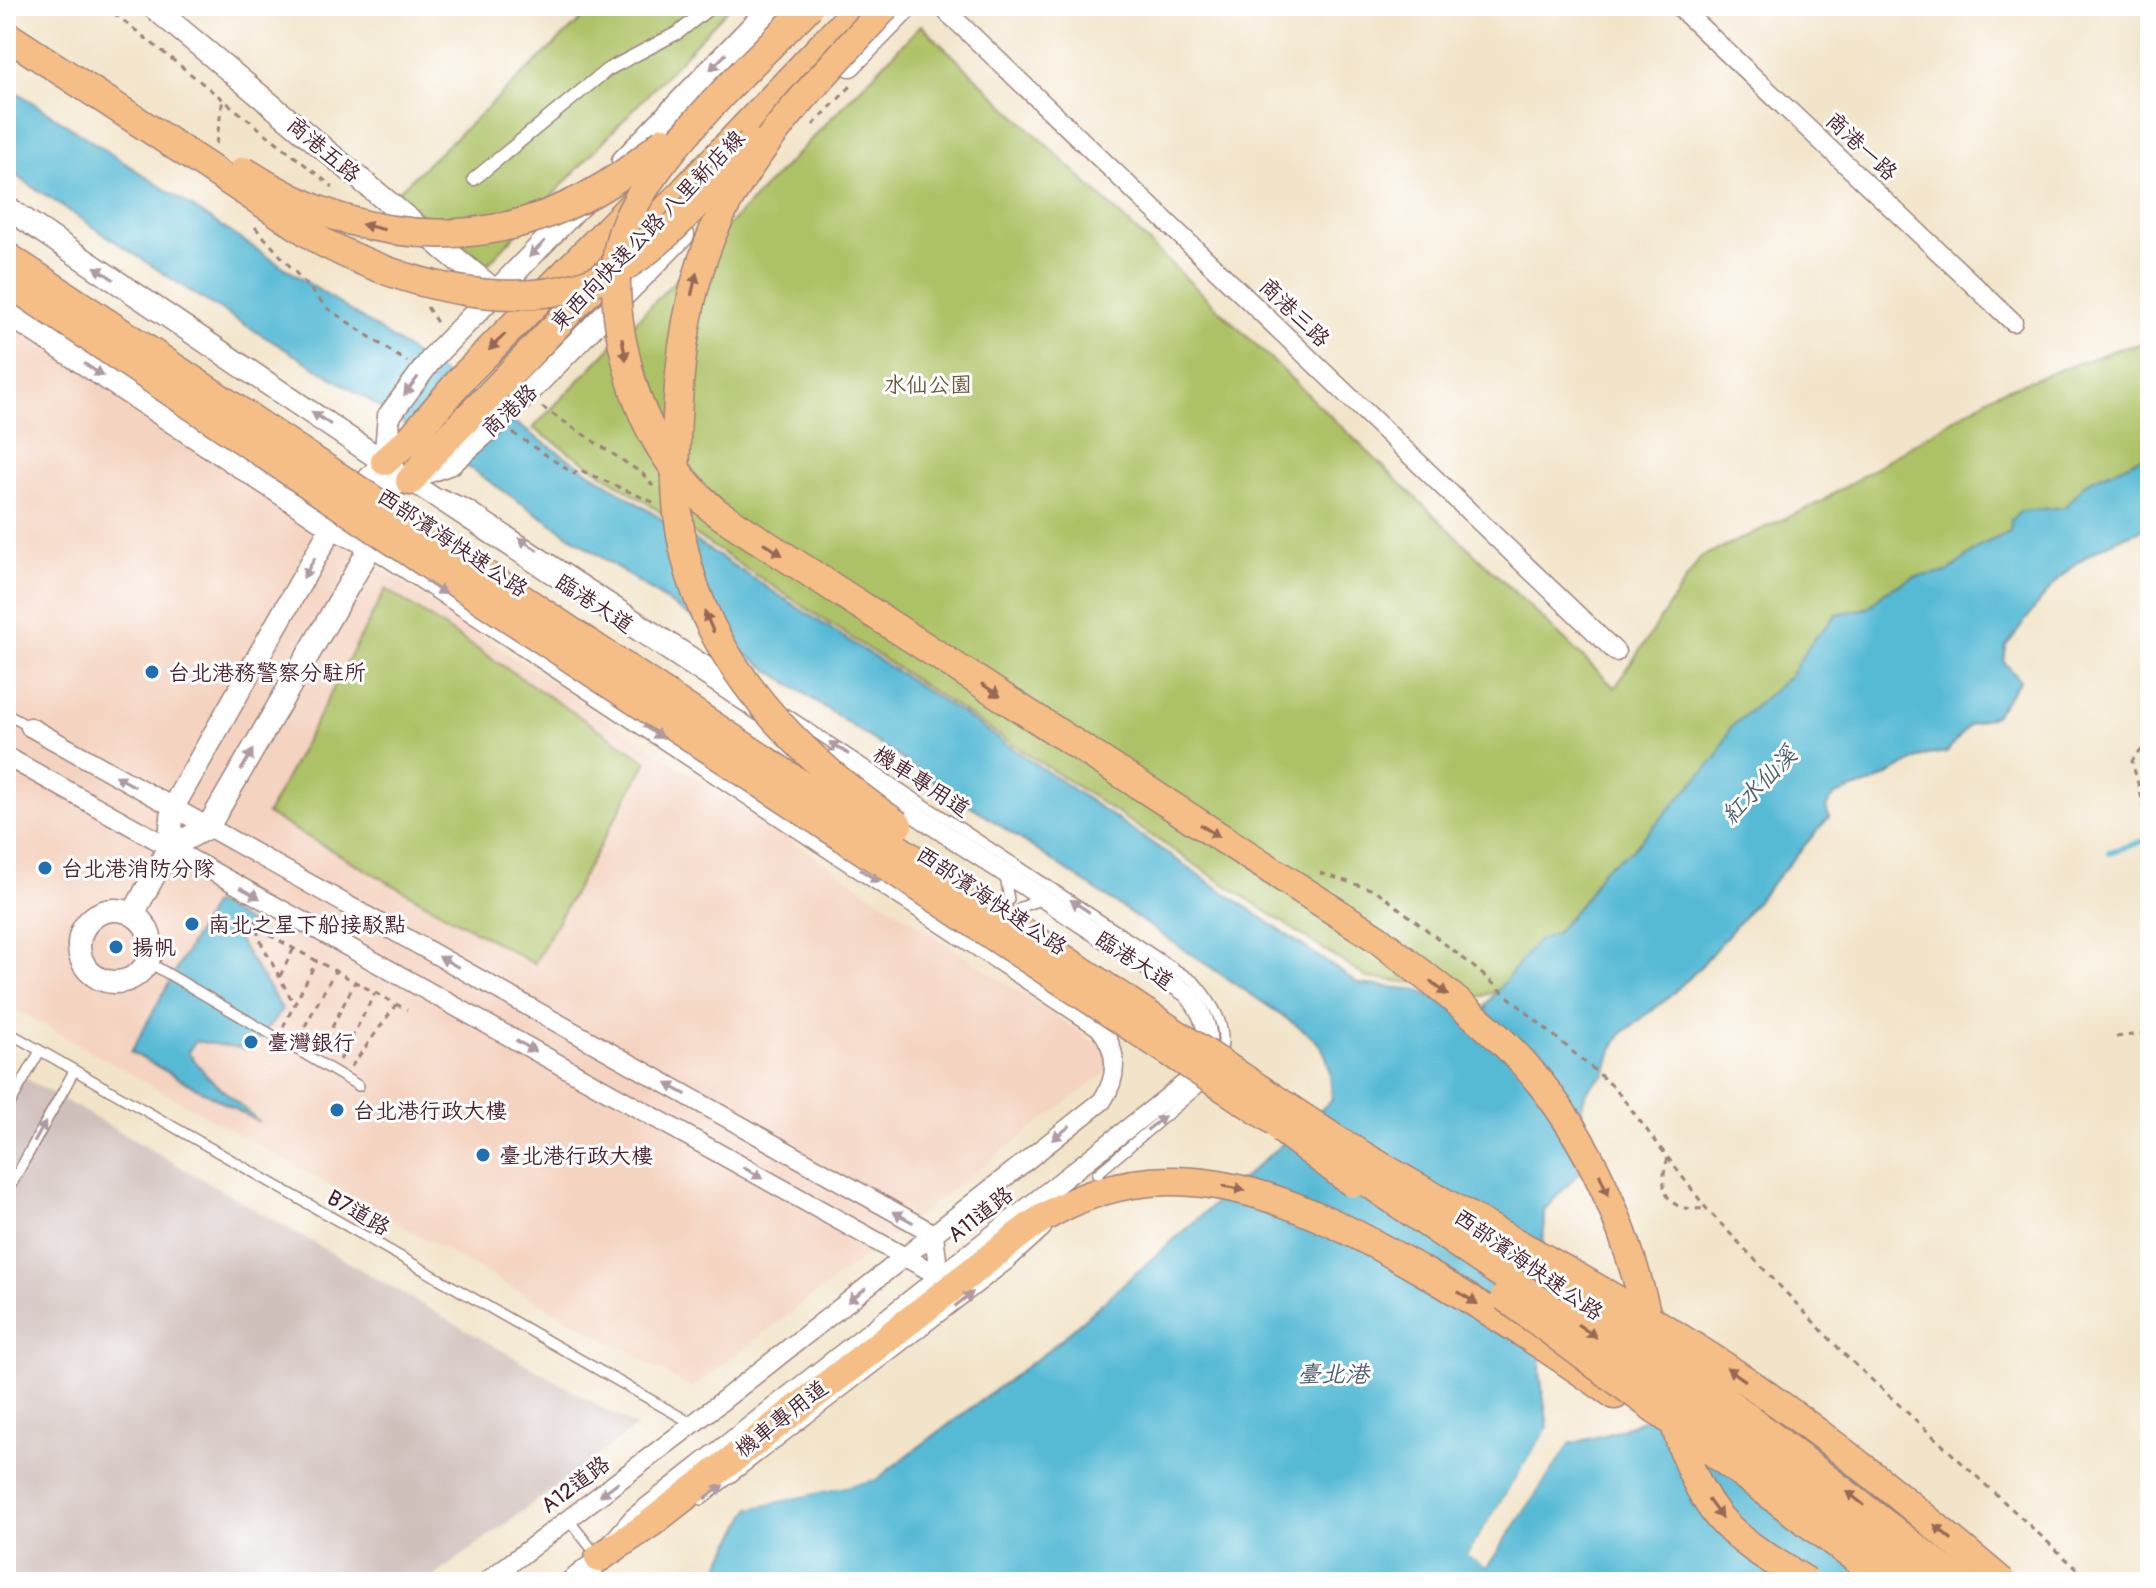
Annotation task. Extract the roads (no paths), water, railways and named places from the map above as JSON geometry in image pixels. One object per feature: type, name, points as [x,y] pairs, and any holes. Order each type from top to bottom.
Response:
[{"type":"highway","points":[[6,14],[295,201],[339,218],[391,231],[455,234],[533,221],[577,203],[611,182],[681,126],[796,6]]},
{"type":"highway","points":[[809,6],[663,160],[639,194],[625,224],[617,255],[621,340],[631,381],[667,462],[691,491],[716,512],[1378,939],[1481,1021],[1526,1066],[1596,1166],[1623,1229],[1676,1429],[1695,1479],[1719,1516],[1756,1550],[1807,1582]]},
{"type":"highway","name":"東西向快速公路 八里新店線","points":[[432,451],[463,377],[823,6]]},
{"type":"highway","name":"東西向快速公路 八里新店線","points":[[432,451],[506,403],[595,286],[860,6]]},
{"type":"highway","points":[[6,35],[282,218],[336,250],[362,263],[433,287],[510,294],[565,288],[592,280],[638,257],[884,6]]},
{"type":"highway","points":[[884,6],[774,131],[727,204],[695,276],[680,359],[675,452],[683,545],[709,625],[757,698],[809,757],[1119,985]]},
{"type":"highway","name":"西部濱海快速公路","points":[[6,245],[1119,985],[1713,1391],[1960,1582]]},
{"type":"highway","points":[[6,256],[1335,1139],[1413,1187],[1545,1256],[1722,1365],[1826,1437],[2002,1582]]},
{"type":"highway","name":"西部濱海快速公路","points":[[6,281],[466,589],[1510,1278],[1698,1409],[1920,1582]]},
{"type":"highway","points":[[385,461],[432,451]]},
{"type":"highway","points":[[410,481],[432,451]]},
{"type":"highway","points":[[371,546],[423,551],[1098,999],[1236,1095],[1887,1582]]},
{"type":"highway","points":[[598,1570],[651,1523],[1051,1212],[1100,1182],[1199,1181],[1256,1192],[1296,1205],[1351,1231],[1456,1291],[1585,1374],[1866,1582]]},
{"type":"street","name":"商港五路","points":[[152,6],[496,292]]},
{"type":"street","points":[[474,179],[607,70],[679,32],[712,6]]},
{"type":"street","points":[[133,914],[169,848],[173,807],[332,527],[349,501],[385,461],[389,416],[433,357],[772,6]]},
{"type":"street","name":"商港路","points":[[506,403],[908,6]]},
{"type":"street","name":"商港三路","points":[[941,6],[1616,652]]},
{"type":"street","name":"商港一路","points":[[1678,6],[2013,322]]},
{"type":"street","points":[[6,21],[214,158]]},
{"type":"street","name":"臨港大道","points":[[6,207],[385,461],[410,481],[1187,993]]},
{"type":"street","points":[[6,271],[349,501]]},
{"type":"street","points":[[6,312],[332,527],[371,546],[1004,965]]},
{"type":"street","points":[[349,501],[410,481]]},
{"type":"street","points":[[169,848],[208,827],[410,481]]},
{"type":"street","points":[[30,727],[934,1234],[939,1276]]},
{"type":"street","points":[[8,758],[939,1276]]},
{"type":"street","points":[[111,909],[133,914],[148,930],[151,941],[148,962],[132,978],[109,982],[89,971],[79,950],[83,928],[90,919],[111,909]]},
{"type":"street","name":"A11道路","points":[[693,1424],[1102,1101],[1111,1088],[1115,1058],[1111,1041],[1099,1027],[1004,965]]},
{"type":"street","name":"A11道路","points":[[598,1570],[633,1518],[1195,1073],[1206,1058],[1209,1041],[1199,1008],[1187,993]]},
{"type":"street","name":"A12道路","points":[[486,1582],[693,1424]]},
{"type":"street","points":[[568,1582],[598,1570]]},
{"type":"lane","name":"機車專用道","points":[[410,481],[468,505],[1195,982],[1219,1015],[1223,1050],[1217,1069],[1202,1087],[1100,1182]]},
{"type":"lane","points":[[6,714],[30,727]]},
{"type":"lane","points":[[965,938],[990,931],[1009,900],[1005,874]]},
{"type":"lane","points":[[1004,965],[1002,939],[1021,907],[1043,899]]},
{"type":"lane","points":[[148,962],[359,1086]]},
{"type":"lane","name":"B7道路","points":[[6,1031],[693,1424]]},
{"type":"lane","points":[[6,1111],[40,1051]]},
{"type":"lane","points":[[6,1194],[74,1071]]},
{"type":"lane","name":"機車專用道","points":[[690,1509],[1009,1264],[1049,1227]]},
{"type":"lane","points":[[568,1519],[598,1570],[678,1517]]},
{"type":"water","points":[[6,85],[378,329],[534,436],[965,716],[1359,984],[1420,990],[1457,1012],[1487,1009],[1485,1006],[1537,941],[1555,934],[1590,892],[1602,870],[1632,850],[1717,757],[1730,728],[1789,677],[1810,644],[1837,614],[1867,608],[1885,592],[1914,577],[1948,572],[1981,545],[2010,532],[2011,520],[2021,511],[2065,507],[2085,483],[2150,453],[2150,527],[2122,537],[2081,559],[2051,587],[2006,647],[2004,662],[2020,680],[1995,715],[1969,725],[1947,752],[1922,756],[1875,782],[1835,795],[1826,807],[1829,817],[1701,966],[1667,999],[1621,1034],[1612,1049],[1605,1075],[1594,1083],[1583,1102],[1583,1123],[1593,1158],[1544,1210],[1540,1374],[1548,1428],[1467,1555],[1487,1567],[1569,1444],[1612,1433],[1755,1372],[2023,1582],[710,1582],[751,1508],[876,1479],[1051,1348],[1332,1100],[1326,1056],[1314,1039],[1293,1023],[364,397],[196,295],[6,169]]},
{"type":"water","points":[[213,903],[252,925],[235,935],[282,1009],[251,1050],[195,1041],[188,1052],[207,1076],[259,1122],[131,1052]]},
{"type":"waterway","points":[[2109,852],[2150,839]]},
{"type":"place","name":"台北港務警察分駐所","points":[[152,672]]},
{"type":"place","name":"台北港消防分隊","points":[[45,868]]},
{"type":"place","name":"南北之星下船接駁點","points":[[192,924]]},
{"type":"place","name":"揚帆","points":[[116,947]]},
{"type":"place","name":"臺灣銀行","points":[[251,1042]]},
{"type":"place","name":"台北港行政大樓","points":[[337,1110]]},
{"type":"place","name":"臺北港行政大樓","points":[[483,1155]]},
{"type":"park label","name":"水仙公園","points":[[928,384]]},
{"type":"water label","name":"紅水仙溪","points":[[1759,785]]},
{"type":"water label","name":"臺北港","points":[[1333,1374]]}]
